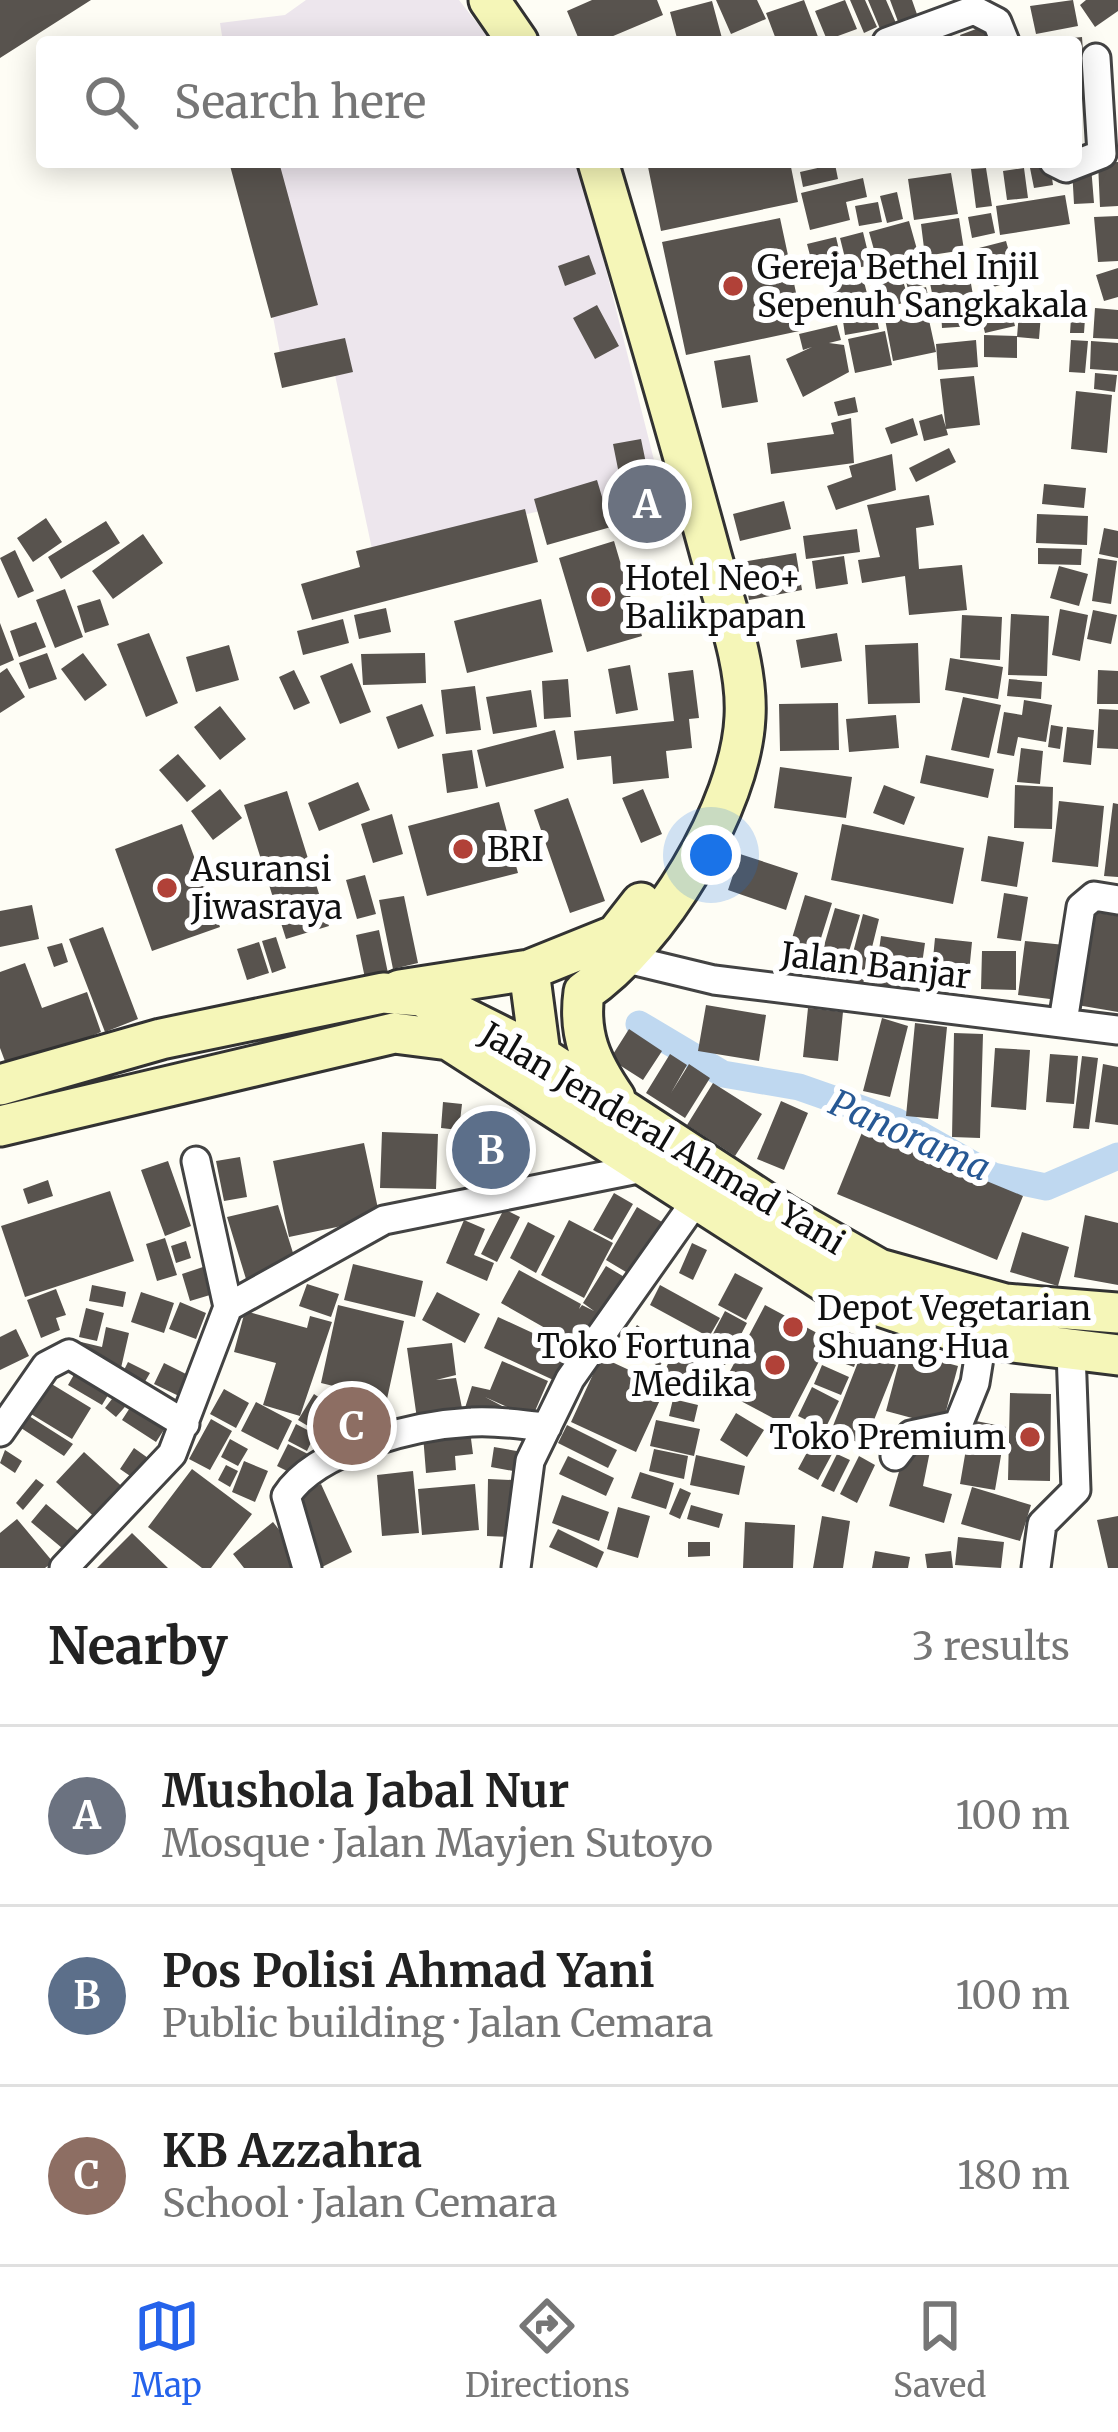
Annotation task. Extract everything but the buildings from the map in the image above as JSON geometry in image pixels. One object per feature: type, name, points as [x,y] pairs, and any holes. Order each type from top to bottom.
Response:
[{"type":"main road","points":[[489,0],[514,36]]},
{"type":"main road","points":[[466,1035],[535,1014],[584,992],[627,959],[704,846],[737,776],[746,713],[735,645],[600,168]]},
{"type":"main road","points":[[382,993],[529,970],[616,935],[689,840],[712,821]]},
{"type":"main road","points":[[529,970],[539,1055],[547,1088],[562,1112]]},
{"type":"main road","points":[[584,992],[580,1018],[585,1044],[617,1102]]},
{"type":"main road","name":"Jalan Jenderal Ahmad Yani","points":[[1,1082],[161,1040],[382,993],[421,996],[562,1112],[694,1202],[732,1219],[844,1294],[982,1339],[1118,1355]]},
{"type":"main road","name":"Jalan Jenderal Ahmad Yani","points":[[0,1126],[394,1033],[466,1035],[539,1055],[786,1216],[879,1269],[1005,1304],[1118,1313]]},
{"type":"main road","points":[[1071,1351],[1072,1310]]},
{"type":"street","points":[[903,36],[974,10],[998,22],[1003,36]]},
{"type":"street","points":[[1082,162],[1102,154],[1096,58]]},
{"type":"street","points":[[1063,1022],[1081,907],[1094,896],[1118,900]]},
{"type":"street","name":"Jalan Banjar","points":[[627,959],[713,980],[1118,1030]]},
{"type":"street","points":[[64,1568],[172,1454],[228,1307],[196,1161]]},
{"type":"street","points":[[228,1307],[384,1220],[643,1168]]},
{"type":"street","points":[[516,1568],[530,1461],[570,1379],[694,1202]]},
{"type":"street","points":[[895,1456],[911,1435],[958,1425],[975,1383],[982,1339]]},
{"type":"street","points":[[1036,1568],[1042,1524],[1076,1490],[1071,1351]]},
{"type":"street","points":[[0,1432],[46,1366],[69,1354],[185,1424]]},
{"type":"street","points":[[307,1568],[286,1496],[297,1480],[335,1455],[472,1422],[547,1427]]},
{"type":"shaded area","points":[[306,0],[459,0],[487,36],[222,36],[220,23],[285,15]]},
{"type":"shaded area","points":[[244,168],[581,168],[660,484],[372,549],[335,375],[286,384]]},
{"type":"waterway","name":"Panorama","points":[[639,1024],[723,1074],[799,1087],[896,1121],[993,1176],[1046,1187],[1118,1156]]},
{"type":"place","name":"Gereja Bethel Injil Sepenuh Sangkakala","points":[[733,286]]},
{"type":"place","name":"Mushola Jabal Nur","points":[[647,504]]},
{"type":"place","name":"Hotel Neo+ Balikpapan","points":[[601,597]]},
{"type":"place","name":"BRI","points":[[463,849]]},
{"type":"place","name":"Asuransi Jiwasraya","points":[[167,888]]},
{"type":"place","name":"Pos Polisi Ahmad Yani","points":[[491,1150]]},
{"type":"place","name":"Depot Vegetarian Shuang Hua","points":[[793,1327]]},
{"type":"place","name":"Toko Fortuna Medika","points":[[775,1365]]},
{"type":"place","name":"KB Azzahra","points":[[352,1426]]},
{"type":"place","name":"Toko Premium","points":[[1030,1437]]}]
